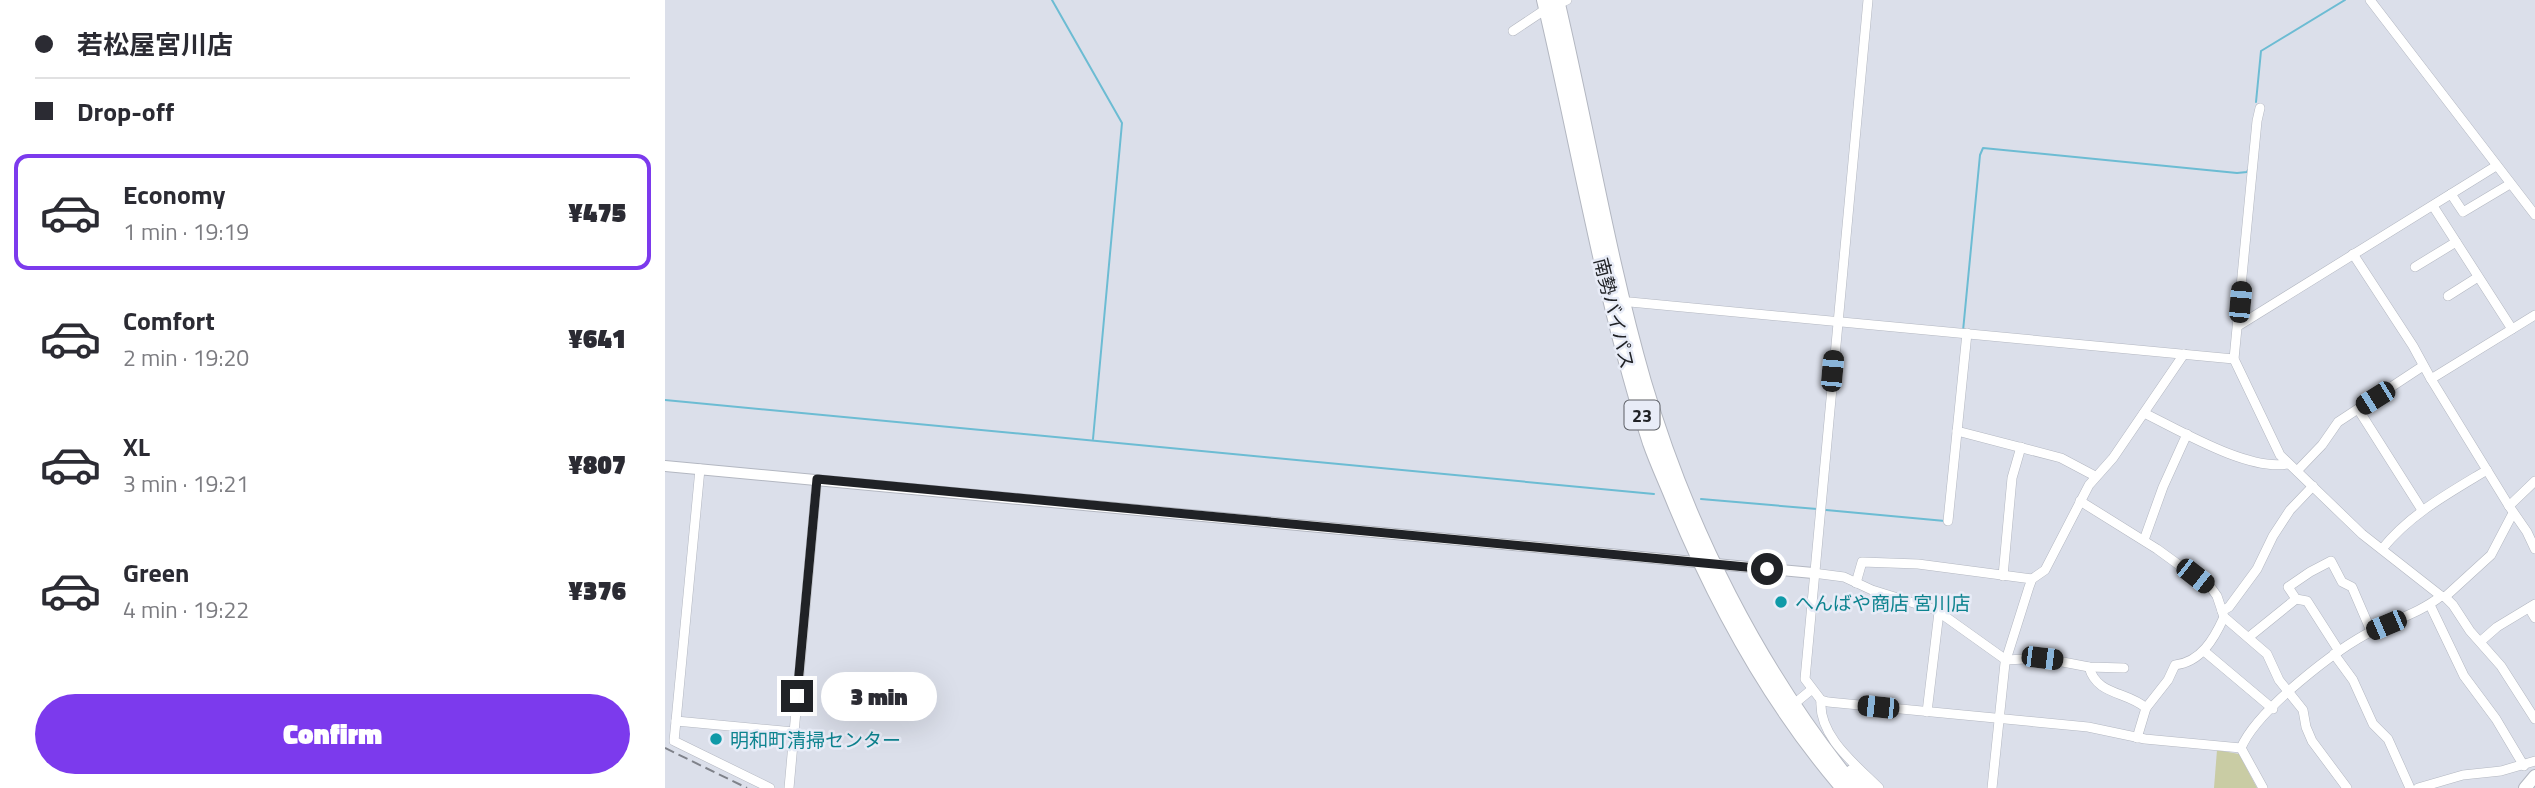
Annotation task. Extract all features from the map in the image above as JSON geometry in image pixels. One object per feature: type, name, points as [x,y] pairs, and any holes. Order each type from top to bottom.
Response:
[{"type":"highway","name":"南勢バイパス","points":[[1555,3],[1615,323],[1651,444],[1699,561],[1730,621],[1843,788]]},
{"type":"highway","name":"南勢バイパス","points":[[1555,3],[1642,373],[1674,469],[1715,563],[1789,708],[1855,788]]},
{"type":"highway","points":[[1789,708],[1799,741],[1834,788]]},
{"type":"highway","points":[[1789,708],[1869,788]]},
{"type":"main road","points":[[2525,788],[2535,776]]},
{"type":"street","points":[[1868,0],[1805,679],[1821,700],[2098,728],[2137,738],[2241,748]]},
{"type":"street","points":[[2370,0],[2535,215]]},
{"type":"street","points":[[1513,31],[1555,3]]},
{"type":"street","points":[[2260,108],[2234,359],[2280,455],[2287,464],[2313,486],[2341,516],[2453,605],[2470,631],[2501,666],[2535,719]]},
{"type":"street","points":[[2238,326],[2496,166]]},
{"type":"street","points":[[2451,194],[2463,212],[2510,184]]},
{"type":"street","points":[[2433,205],[2512,329]]},
{"type":"street","points":[[2415,267],[2456,242]]},
{"type":"street","points":[[2353,254],[2413,346],[2535,549]]},
{"type":"street","points":[[2448,296],[2478,277]]},
{"type":"street","points":[[1630,302],[2234,359]]},
{"type":"street","points":[[2431,380],[2535,315]]},
{"type":"street","points":[[1948,521],[1964,333]]},
{"type":"street","points":[[1993,788],[2006,660],[2032,579],[2045,570],[2095,477],[2113,458],[2184,354]]},
{"type":"street","points":[[2297,471],[2322,445],[2333,426],[2423,366]]},
{"type":"street","points":[[2358,409],[2422,510]]},
{"type":"street","points":[[2144,414],[2263,465],[2287,464]]},
{"type":"street","points":[[1957,431],[2072,462],[2095,477]]},
{"type":"street","points":[[2144,540],[2163,487],[2187,434]]},
{"type":"street","points":[[2003,576],[2012,478],[2021,447]]},
{"type":"street","points":[[665,466],[1835,575],[1939,612],[2006,660],[2042,658],[2089,667],[2123,668]]},
{"type":"street","points":[[701,469],[674,741],[770,788]]},
{"type":"street","points":[[2382,549],[2396,532],[2404,528],[2422,510],[2487,470]]},
{"type":"street","points":[[789,788],[817,479]]},
{"type":"street","points":[[2241,748],[2251,730],[2289,692],[2336,653],[2371,631],[2443,597],[2491,555],[2511,510],[2535,481]]},
{"type":"street","points":[[2137,738],[2146,708],[2168,680],[2175,665],[2194,659],[2204,651],[2223,614],[2257,569],[2290,510],[2313,486]]},
{"type":"street","points":[[2080,501],[2144,540],[2212,589],[2223,614],[2267,654],[2279,680],[2303,710],[2312,741],[2347,788]]},
{"type":"street","points":[[2295,599],[2288,587],[2331,561],[2342,582],[2352,587],[2371,631]]},
{"type":"street","points":[[1856,583],[1862,562],[1918,564],[2032,579]]},
{"type":"street","points":[[2249,637],[2295,599],[2307,601],[2353,680],[2373,724],[2388,739],[2410,788]]},
{"type":"street","points":[[2430,605],[2464,676],[2506,735],[2523,766]]},
{"type":"street","points":[[2481,641],[2532,606],[2535,618]]},
{"type":"street","points":[[1927,712],[1939,612]]},
{"type":"street","points":[[2204,651],[2273,709]]},
{"type":"street","points":[[2089,667],[2096,682],[2104,689],[2146,708]]},
{"type":"street","points":[[1789,708],[1811,690]]},
{"type":"street","points":[[1821,700],[1820,710],[1827,731],[1879,788]]},
{"type":"street","points":[[676,721],[794,732]]},
{"type":"street","points":[[2241,748],[2263,788]]},
{"type":"street","points":[[2418,788],[2463,775],[2523,766],[2535,761]]},
{"type":"green space","points":[[2217,750],[2239,754],[2257,788],[2214,788]]},
{"type":"waterway","points":[[1052,0],[1122,123],[1093,439]]},
{"type":"waterway","points":[[2256,102],[2261,51],[2345,0]]},
{"type":"waterway","points":[[1963,331],[1980,155],[1983,148],[2237,173],[2248,170]]},
{"type":"waterway","points":[[665,400],[1654,494]]},
{"type":"waterway","points":[[1701,499],[1817,509]]},
{"type":"waterway","points":[[1826,510],[1945,521]]},
{"type":"railway","points":[[665,748],[747,788]]},
{"type":"place","name":"へんばや商店 宮川店","points":[[1781,602]]},
{"type":"place","name":"明和町清掃センター","points":[[716,739]]},
{"type":"route","points":[[797,696],[817,479],[1767,569]]}]
